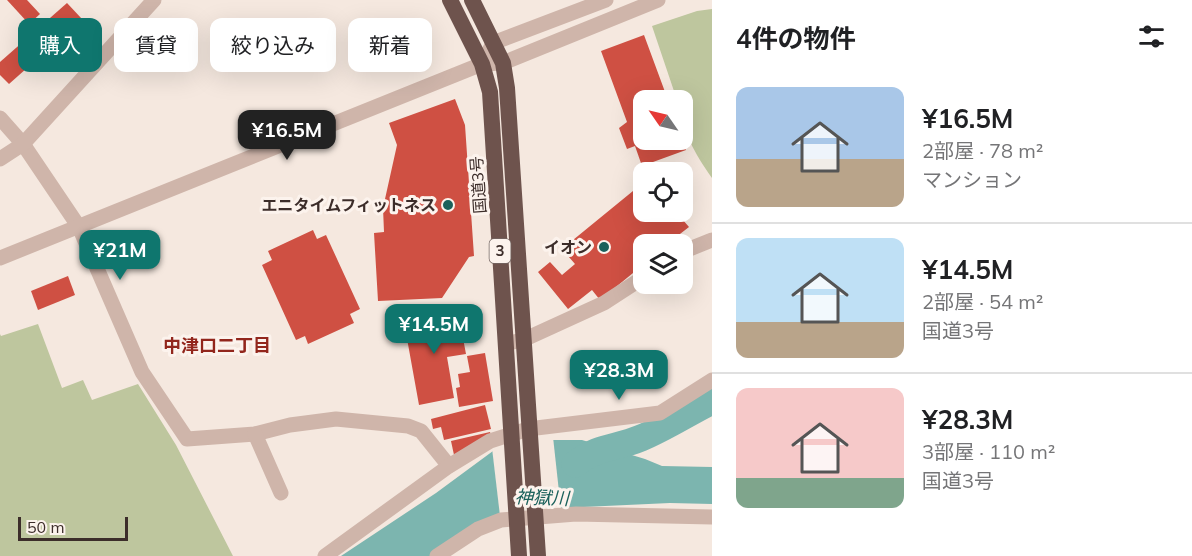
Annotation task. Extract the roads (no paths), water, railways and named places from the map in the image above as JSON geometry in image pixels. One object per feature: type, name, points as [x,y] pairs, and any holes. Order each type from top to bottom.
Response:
[{"type":"highway","name":"国道3号","points":[[450,0],[482,64],[490,92],[519,556]]},
{"type":"highway","name":"3","points":[[472,0],[503,63],[507,88],[538,556]]},
{"type":"street","points":[[0,159],[23,144],[154,0]]},
{"type":"street","points":[[482,64],[494,43],[606,0]]},
{"type":"street","points":[[0,258],[482,64],[503,63],[658,0]]},
{"type":"street","points":[[0,118],[23,144],[79,227],[142,372],[187,440],[255,434],[290,425],[336,418],[408,426],[421,430],[449,466]]},
{"type":"street","points":[[693,248],[712,240]]},
{"type":"street","points":[[505,344],[523,340],[604,303],[633,284]]},
{"type":"street","points":[[325,556],[449,466],[490,441],[529,431],[660,413],[712,380]]},
{"type":"street","points":[[255,434],[281,493]]},
{"type":"street","points":[[437,556],[478,529],[516,515],[535,513],[712,517]]},
{"type":"water","name":"神獄川","points":[[535,440],[582,440],[662,466],[712,467],[712,504],[670,503],[540,509],[432,556],[341,556],[436,493],[493,451]]},
{"type":"waterway","points":[[575,464],[592,453],[650,434],[712,401]]},
{"type":"place","name":"エニタイムフィットネス","points":[[448,205]]},
{"type":"place","name":"イオン","points":[[604,247]]},
{"type":"district","name":"中津口二丁目","points":[[217,346]]}]
